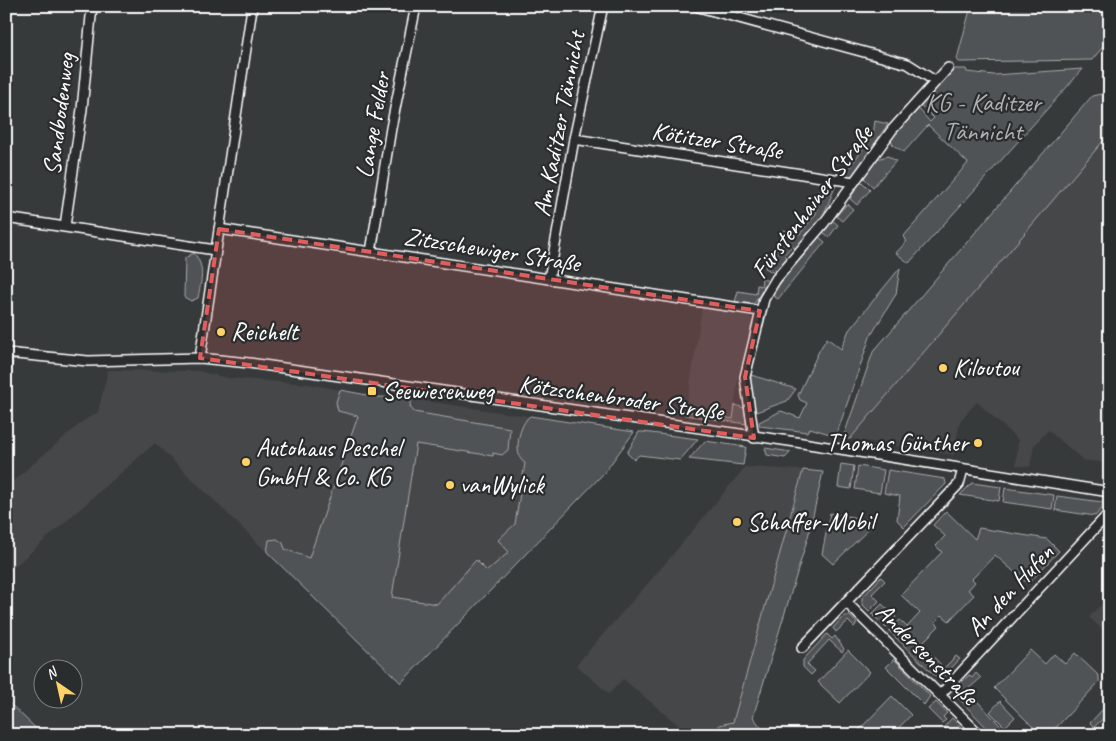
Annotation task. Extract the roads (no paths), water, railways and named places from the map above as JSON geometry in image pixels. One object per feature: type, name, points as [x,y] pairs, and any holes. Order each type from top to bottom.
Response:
[{"type":"street","name":"Sandbodenweg","points":[[65,226],[82,109],[92,6]]},
{"type":"street","name":"Lange Felder","points":[[371,252],[391,128],[416,6]]},
{"type":"street","name":"Am Kaditzer Tännicht","points":[[549,279],[574,139],[603,6]]},
{"type":"street","points":[[695,6],[908,64],[935,81]]},
{"type":"street","points":[[200,358],[253,7]]},
{"type":"street","name":"Fürstenhainer Straße","points":[[754,438],[745,377],[760,312],[776,279],[824,223],[892,130],[948,68]]},
{"type":"street","name":"Kötitzer Straße","points":[[574,139],[854,182]]},
{"type":"street","points":[[6,218],[215,250]]},
{"type":"street","name":"Zitzschewiger Straße","points":[[218,229],[760,312]]},
{"type":"street","name":"Kötzschenbroder Straße","points":[[6,353],[88,361],[200,358],[249,363],[1110,492]]},
{"type":"street","points":[[802,648],[959,484],[963,469]]},
{"type":"street","name":"An den Hufen","points":[[940,695],[1110,512]]},
{"type":"street","name":"Andersenstraße","points":[[846,602],[980,735]]},
{"type":"street","points":[[1105,735],[1110,730]]},
{"type":"place","name":"Reichelt","points":[[221,332]]},
{"type":"place","name":"Kiloutou","points":[[943,368]]},
{"type":"place","name":"Seewiesenweg","points":[[372,391]]},
{"type":"place","name":"Thomas Günther","points":[[978,443]]},
{"type":"place","name":"Autohaus Peschel GmbH & Co. KG","points":[[246,462]]},
{"type":"place","name":"vanWylick","points":[[450,485]]},
{"type":"place","name":"Schaffer-Mobil","points":[[737,522]]},
{"type":"park label","name":"KG - Kaditzer Tännicht","points":[[983,118]]}]
